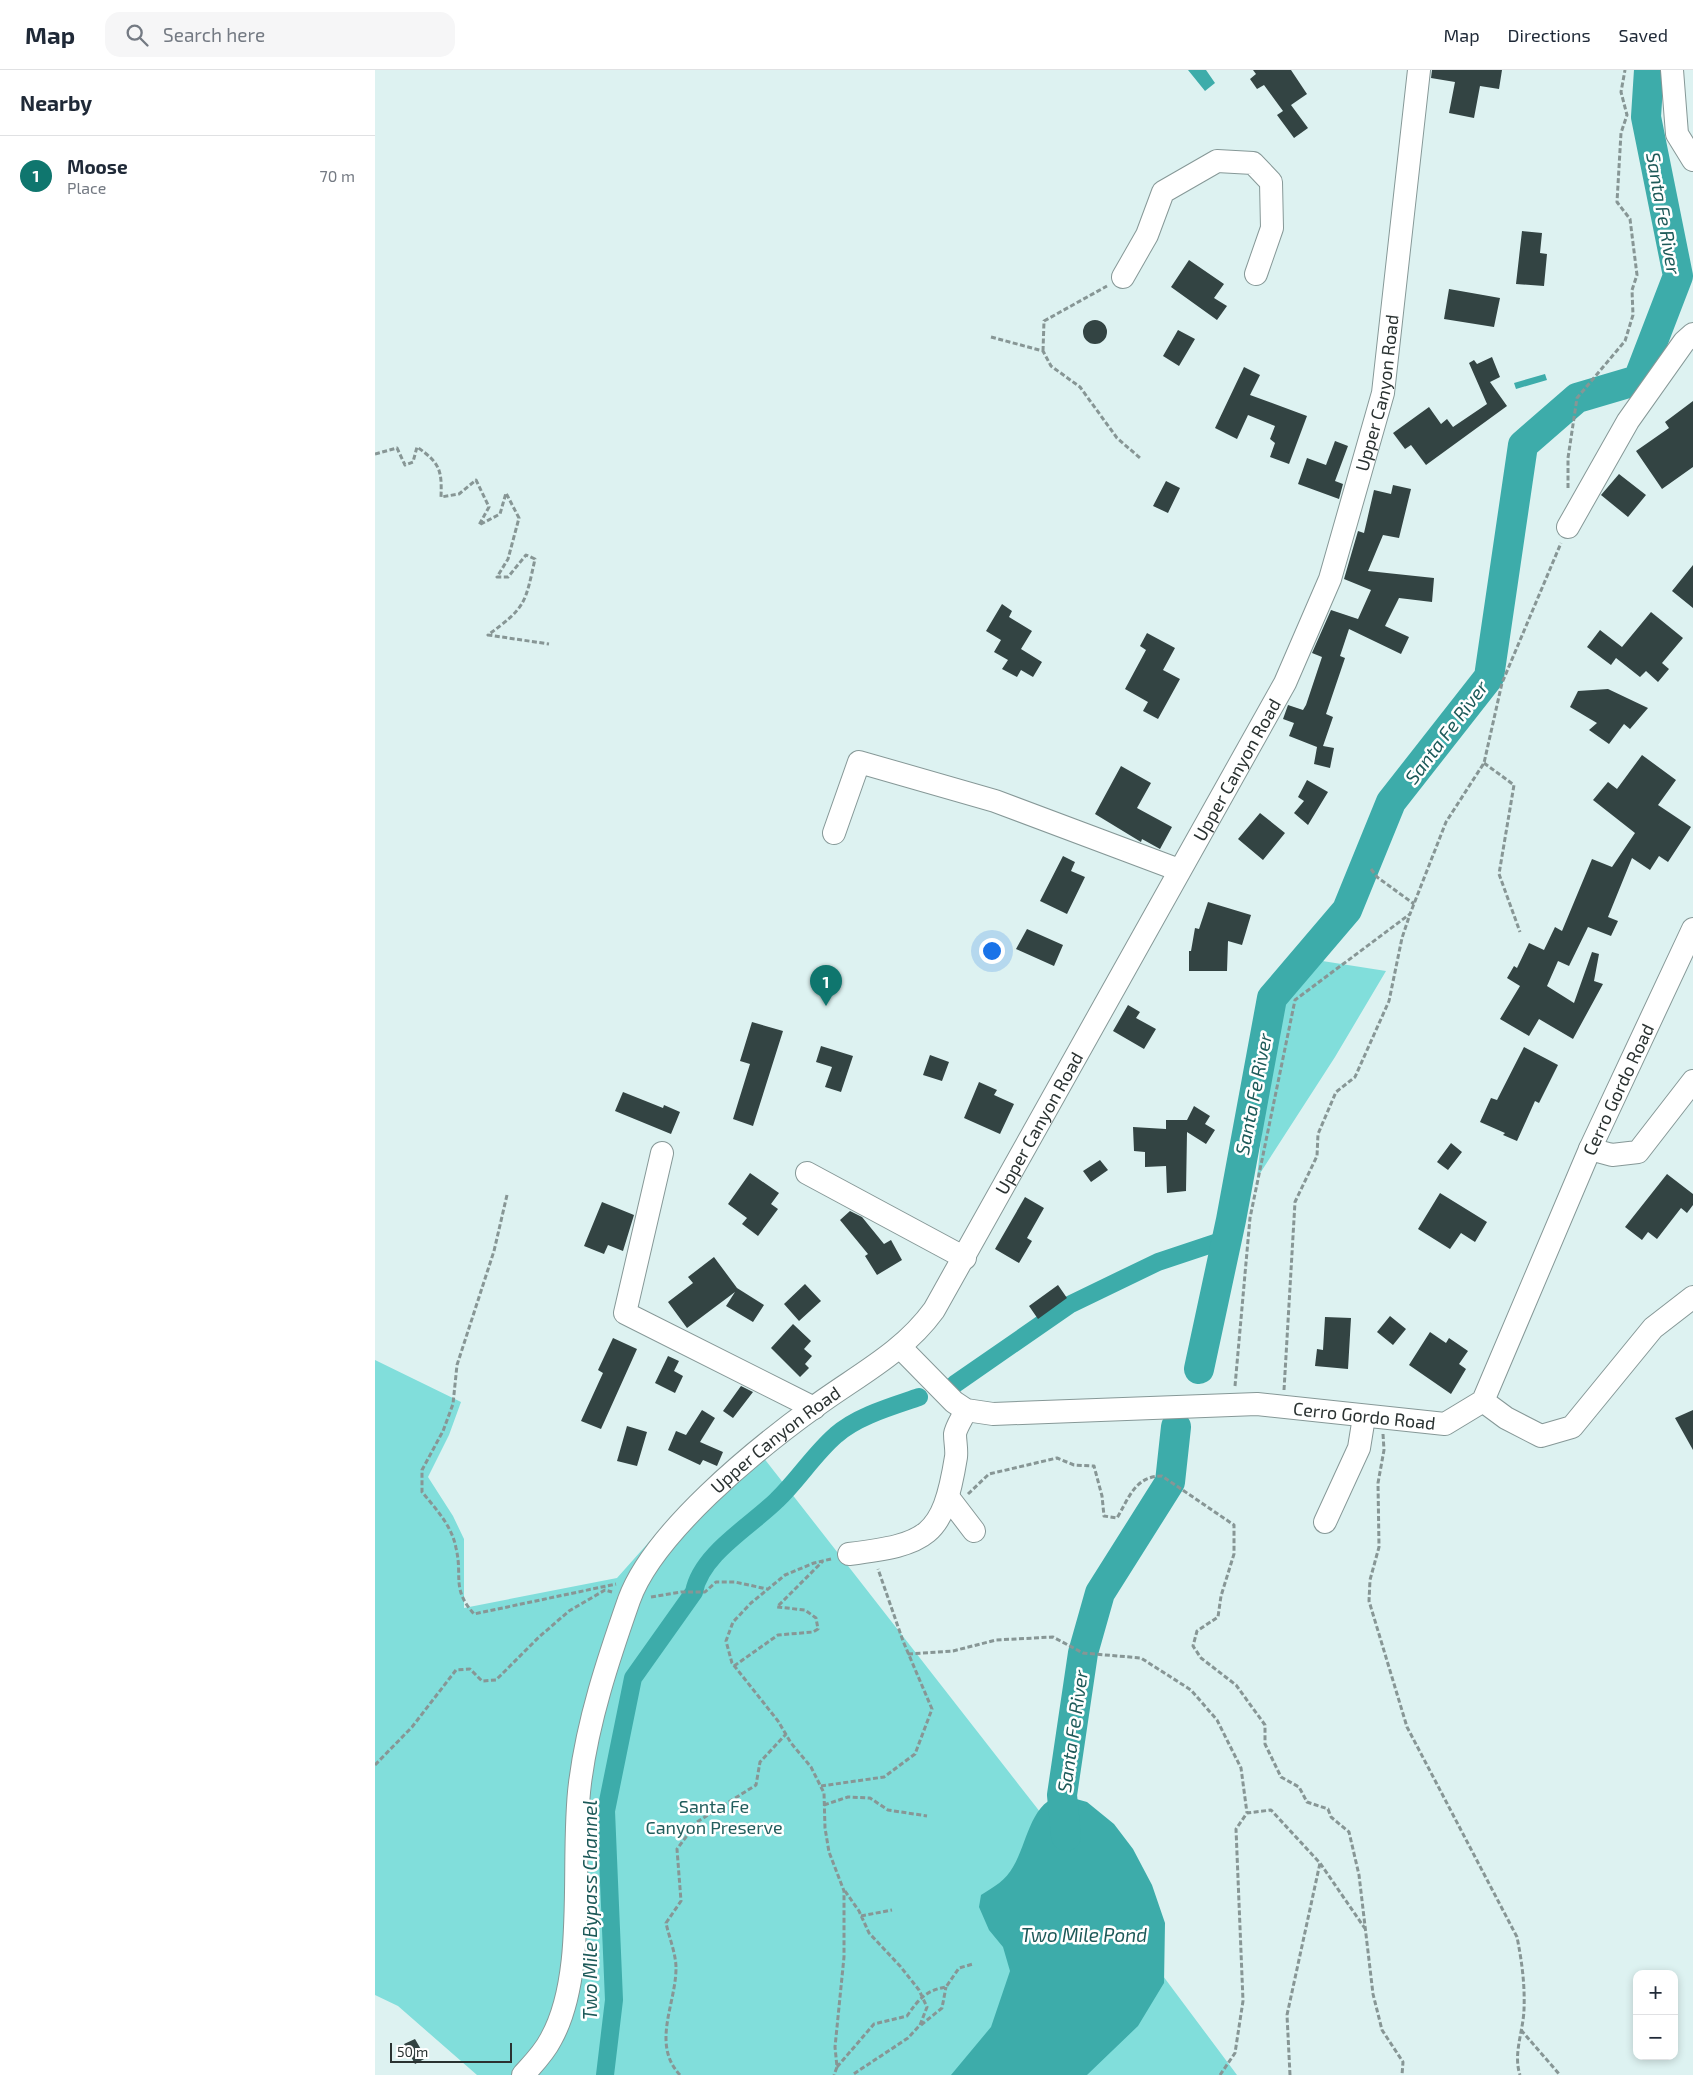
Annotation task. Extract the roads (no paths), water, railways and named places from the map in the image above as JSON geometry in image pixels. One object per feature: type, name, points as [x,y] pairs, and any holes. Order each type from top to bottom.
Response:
[{"type":"street","name":"Upper Canyon Road","points":[[523,2075],[552,2038],[566,1997],[573,1948],[576,1815],[584,1758],[603,1681],[633,1590],[663,1543],[731,1475],[813,1408],[900,1347],[935,1310],[1285,683],[1330,579],[1383,393],[1419,70]]},
{"type":"street","points":[[1672,70],[1677,134],[1693,160]]},
{"type":"street","points":[[1118,280],[1147,236],[1163,192],[1217,161],[1253,163],[1271,182],[1272,228],[1256,274]]},
{"type":"street","points":[[1568,527],[1628,421],[1684,342],[1693,334]]},
{"type":"street","points":[[834,833],[859,762],[995,801],[1179,870]]},
{"type":"street","name":"Cerro Gordo Road","points":[[960,1406],[1011,1415],[1233,1404],[1283,1407],[1373,1418],[1445,1424],[1483,1401],[1590,1149],[1693,929]]},
{"type":"street","points":[[1590,1149],[1612,1156],[1638,1152],[1693,1082]]},
{"type":"street","points":[[663,1153],[625,1313],[813,1408]]},
{"type":"street","points":[[807,1173],[965,1258]]},
{"type":"street","points":[[1483,1401],[1506,1418],[1541,1436],[1572,1427],[1653,1328],[1693,1297]]},
{"type":"street","points":[[849,1554],[872,1552],[920,1539],[937,1524],[948,1497],[957,1455],[955,1433],[960,1406],[900,1347]]},
{"type":"street","points":[[1325,1522],[1373,1418]]},
{"type":"street","points":[[948,1497],[968,1524]]},
{"type":"water","points":[[1188,70],[1206,70],[1215,83],[1205,91]]},
{"type":"water","points":[[1545,374],[1547,380],[1516,389],[1514,383]]},
{"type":"water","name":"Two Mile Pond","points":[[1062,1795],[1087,1802],[1114,1824],[1133,1849],[1152,1885],[1165,1923],[1164,1983],[1138,2026],[1087,2075],[951,2075],[991,2027],[1010,1971],[1003,1947],[989,1930],[979,1907],[981,1895],[999,1883],[1010,1872],[1036,1814],[1051,1799]]},
{"type":"waterway","name":"Santa Fe River","points":[[1199,1369],[1231,1220],[1272,998],[1347,910],[1391,802],[1489,677],[1523,445],[1577,398],[1638,380],[1678,276],[1646,117],[1649,70]]},
{"type":"waterway","name":"Two Mile Bypass Channel","points":[[955,1384],[1069,1305],[1158,1262],[1227,1239]]},
{"type":"waterway","name":"Two Mile Bypass Channel","points":[[605,2075],[614,2000],[606,1811],[633,1678],[694,1592],[706,1565],[728,1542],[777,1500],[828,1442],[854,1422],[919,1397]]},
{"type":"waterway","name":"Santa Fe River","points":[[1066,1836],[1062,1795],[1083,1653],[1100,1593],[1170,1482],[1176,1427]]},
{"type":"place","name":"Moose","points":[[826,1006]]},
{"type":"park label","name":"Santa Fe Canyon Preserve","points":[[714,1816]]}]
